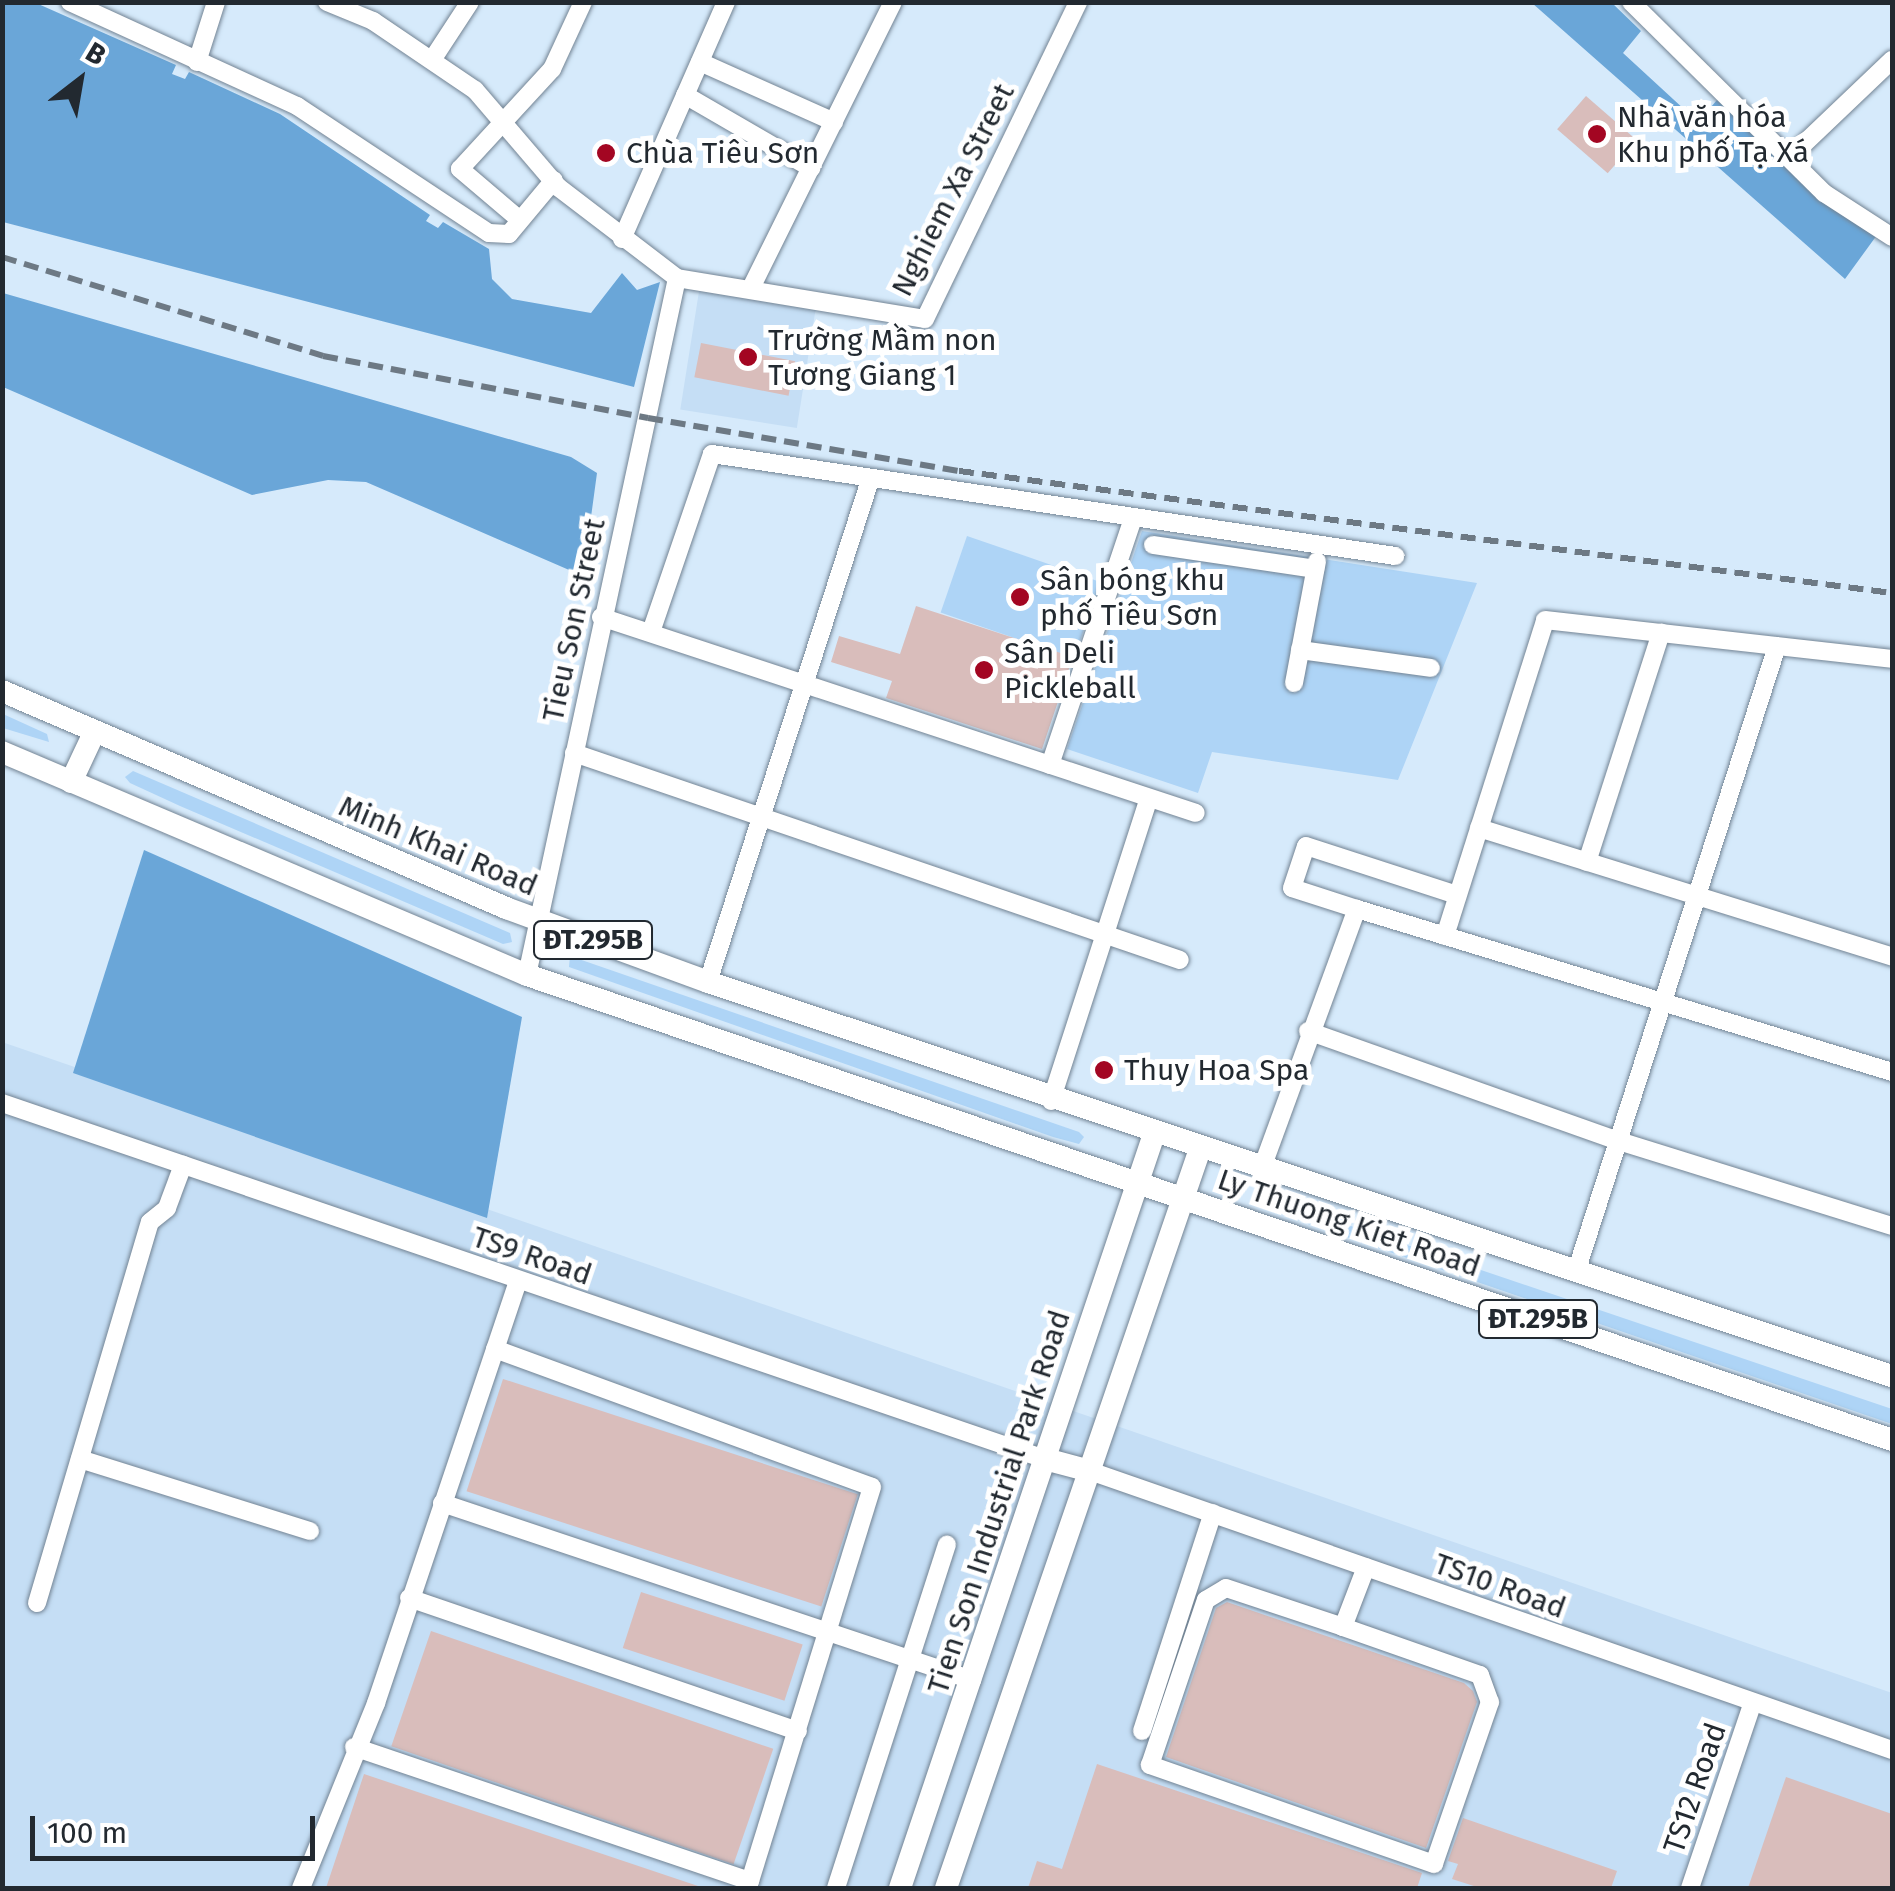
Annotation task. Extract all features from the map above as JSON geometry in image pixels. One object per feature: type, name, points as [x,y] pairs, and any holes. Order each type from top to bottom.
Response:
[{"type":"main road","name":"Minh Khai Road","points":[[2,692],[540,921],[1200,1149]]},
{"type":"main road","points":[[71,782],[94,733]]},
{"type":"main road","name":"ĐT.295B","points":[[2,752],[527,975],[1184,1198]]},
{"type":"main road","name":"Tien Son Industrial Park Road","points":[[900,1888],[1154,1134]]},
{"type":"main road","points":[[946,1888],[1200,1149]]},
{"type":"main road","name":"Ly Thuong Kiet Road","points":[[1200,1149],[1892,1376]]},
{"type":"main road","name":"Ly Thuong Kiet Road","points":[[1184,1198],[1892,1440]]},
{"type":"main road","points":[[1044,1459],[1090,1472]]},
{"type":"street","points":[[70,2],[297,106],[483,231],[506,236],[554,180]]},
{"type":"street","points":[[196,62],[216,2]]},
{"type":"street","name":"Nghiem Xa Street","points":[[328,2],[355,8],[432,60],[504,118],[554,180],[622,239],[677,278],[925,319],[1078,2]]},
{"type":"street","points":[[432,60],[470,2]]},
{"type":"street","points":[[520,220],[460,170],[552,68],[583,2]]},
{"type":"street","points":[[622,239],[726,2]]},
{"type":"street","points":[[752,288],[891,3]]},
{"type":"street","points":[[1637,4],[1824,193],[1892,237]]},
{"type":"street","points":[[1788,158],[1892,60]]},
{"type":"street","points":[[700,62],[834,122]]},
{"type":"street","points":[[685,96],[811,168]]},
{"type":"street","name":"Tieu Son Street","points":[[527,975],[677,278]]},
{"type":"street","points":[[650,632],[712,454],[1395,556]]},
{"type":"street","points":[[708,982],[870,480]]},
{"type":"street","points":[[1050,765],[1133,518]]},
{"type":"street","points":[[1154,545],[1316,569]]},
{"type":"street","points":[[1294,683],[1320,546]]},
{"type":"street","points":[[601,617],[1196,813]]},
{"type":"street","points":[[1445,936],[1545,620],[1892,659]]},
{"type":"street","points":[[1587,862],[1661,633]]},
{"type":"street","points":[[1577,1270],[1777,646]]},
{"type":"street","points":[[1300,650],[1431,668]]},
{"type":"street","points":[[574,752],[1180,960]]},
{"type":"street","points":[[1052,1101],[1149,798]]},
{"type":"street","points":[[1479,828],[1892,957]]},
{"type":"street","points":[[1458,895],[1306,846],[1292,888],[1892,1072]]},
{"type":"street","points":[[1262,1168],[1308,1031],[1357,909]]},
{"type":"street","points":[[1308,1031],[1620,1141],[1892,1226]]},
{"type":"street","name":"TS9 Road","points":[[2,1103],[1044,1459]]},
{"type":"street","points":[[37,1603],[150,1222],[168,1208],[183,1165]]},
{"type":"street","points":[[301,1888],[354,1748],[376,1703],[518,1280]]},
{"type":"street","points":[[354,1748],[749,1885],[873,1492],[869,1482],[495,1348]]},
{"type":"street","points":[[80,1458],[310,1531]]},
{"type":"street","name":"TS10 Road","points":[[1090,1472],[1752,1705],[1892,1750]]},
{"type":"street","points":[[442,1504],[972,1680]]},
{"type":"street","points":[[1142,1731],[1214,1513]]},
{"type":"street","points":[[836,1888],[946,1544]]},
{"type":"street","points":[[1344,1627],[1366,1567]]},
{"type":"street","points":[[1226,1588],[1344,1627],[1480,1675],[1490,1702],[1434,1864],[1150,1765],[1206,1600],[1226,1588]]},
{"type":"street","points":[[409,1598],[798,1730]]},
{"type":"street","name":"TS12 Road","points":[[1690,1888],[1752,1705]]},
{"type":"shaded area","points":[[2,3],[36,3],[176,65],[172,74],[185,79],[189,72],[280,114],[430,215],[426,221],[438,228],[443,222],[489,249],[492,279],[512,299],[591,313],[622,273],[637,290],[660,282],[634,387],[3,222]]},
{"type":"shaded area","points":[[1532,3],[1612,3],[1641,31],[1623,53],[1698,122],[1717,100],[1877,235],[1845,279]]},
{"type":"shaded area","name":"Trường Mầm non Tương Giang 1","points":[[700,285],[817,303],[797,428],[680,409]]},
{"type":"shaded area","points":[[3,293],[571,457],[597,473],[583,576],[366,482],[328,480],[252,495],[3,387]]},
{"type":"shaded area","points":[[1142,531],[1477,583],[1398,780],[1212,752],[1198,793],[1067,749]]},
{"type":"shaded area","name":"Sân bóng khu phố Tiêu Sơn","points":[[967,536],[1100,582],[1074,658],[941,613]]},
{"type":"shaded area","points":[[3,714],[47,734],[49,742],[3,728]]},
{"type":"shaded area","points":[[133,771],[510,933],[512,942],[503,944],[180,806],[130,783],[125,777]]},
{"type":"shaded area","points":[[144,850],[522,1017],[487,1218],[73,1073]]},
{"type":"shaded area","points":[[570,956],[1079,1132],[1084,1137],[1079,1144],[1053,1137],[569,967]]},
{"type":"shaded area","points":[[2,1042],[1892,1693],[1892,1888],[3,1888]]},
{"type":"shaded area","points":[[1274,1200],[1892,1409],[1892,1424],[1273,1212],[1269,1206]]},
{"type":"building","name":"Nhà văn hóa Khu phố Tạ Xá","points":[[1586,96],[1637,140],[1608,173],[1557,129]]},
{"type":"building","points":[[701,343],[795,361],[789,396],[694,377]]},
{"type":"building","name":"Sân Deli Pickleball","points":[[916,606],[1073,657],[1042,749],[886,698],[892,681],[831,662],[839,636],[900,654]]},
{"type":"building","points":[[503,1379],[858,1494],[821,1606],[467,1491]]},
{"type":"building","points":[[641,1592],[803,1645],[784,1701],[623,1648]]},
{"type":"building","points":[[1227,1602],[1464,1683],[1473,1691],[1477,1702],[1426,1848],[1166,1757],[1216,1608]]},
{"type":"building","points":[[431,1631],[773,1749],[734,1864],[391,1746]]},
{"type":"building","points":[[1097,1764],[1422,1873],[1417,1888],[1028,1888],[1037,1861],[1062,1869]]},
{"type":"building","points":[[364,1774],[698,1886],[698,1888],[326,1888]]},
{"type":"building","points":[[1786,1777],[1892,1814],[1892,1888],[1748,1888]]},
{"type":"building","points":[[1463,1818],[1617,1871],[1611,1888],[1480,1888],[1452,1879],[1458,1864],[1448,1861]]},
{"type":"railway","points":[[2,257],[323,356],[648,418],[959,471],[1892,593]]},
{"type":"place","name":"Nhà văn hóa Khu phố Tạ Xá","points":[[1597,134]]},
{"type":"place","name":"Chùa Tiêu Sơn","points":[[606,153]]},
{"type":"place","name":"Trường Mầm non Tương Giang 1","points":[[748,357]]},
{"type":"place","name":"Sân bóng khu phố Tiêu Sơn","points":[[1020,597]]},
{"type":"place","name":"Sân Deli Pickleball","points":[[984,670]]},
{"type":"place","name":"Thuy Hoa Spa","points":[[1104,1070]]}]
